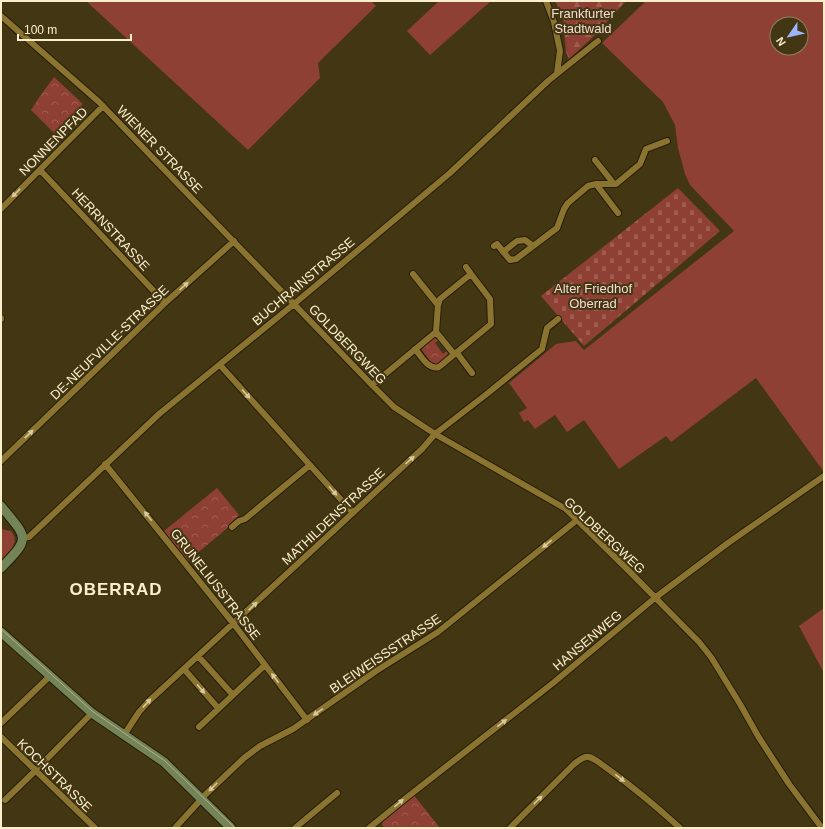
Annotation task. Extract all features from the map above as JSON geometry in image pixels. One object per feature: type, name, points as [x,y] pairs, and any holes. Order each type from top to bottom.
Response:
[{"type":"main road","points":[[1,506],[17,525],[23,538],[18,550],[1,568]]},
{"type":"main road","points":[[1,632],[92,713],[164,762],[232,828]]},
{"type":"street","points":[[546,1],[554,22],[560,51],[557,73]]},
{"type":"street","name":"WIENER STRASSE","points":[[2,18],[103,106],[294,304]]},
{"type":"street","name":"BUCHRAINSTRASSE","points":[[23,538],[29,537],[159,414],[294,304],[450,173],[557,73],[598,41]]},
{"type":"street","name":"NONNENPFAD","points":[[1,209],[103,106]]},
{"type":"street","points":[[494,246],[497,244],[510,260],[516,259],[557,228],[564,209],[568,203],[588,186],[596,184],[616,184],[638,167],[644,151],[648,147],[667,140]]},
{"type":"street","points":[[595,160],[614,184]]},
{"type":"street","name":"HERRNSTRASSE","points":[[40,170],[166,303]]},
{"type":"street","points":[[596,184],[618,213]]},
{"type":"street","points":[[503,252],[517,241],[525,240],[533,246]]},
{"type":"street","name":"DE-NEUFVILLE-STRASSE","points":[[1,461],[166,303],[234,241]]},
{"type":"street","points":[[415,350],[430,367],[439,367],[491,324],[490,299],[466,267]]},
{"type":"street","points":[[413,274],[438,305]]},
{"type":"street","points":[[372,385],[436,332],[438,305],[440,299],[471,274]]},
{"type":"street","name":"GOLDBERGWEG","points":[[294,304],[394,407],[435,434],[566,509],[656,597],[699,642],[711,657],[758,736],[789,784],[821,827]]},
{"type":"street","name":"MATHILDENSTRASSE","points":[[124,735],[149,701],[422,449],[435,434],[542,349],[547,328],[558,319]]},
{"type":"street","points":[[436,332],[472,373]]},
{"type":"street","points":[[220,364],[353,513]]},
{"type":"street","name":"GRUNELIUSSTRASSE","points":[[105,464],[233,624],[307,720]]},
{"type":"street","points":[[232,527],[244,519],[310,465]]},
{"type":"street","name":"HANSENWEG","points":[[369,828],[553,683],[656,597],[734,539],[824,476]]},
{"type":"street","name":"BLEIWEISSSTRASSE","points":[[174,828],[221,779],[244,758],[260,746],[307,720],[376,672],[438,632],[577,520]]},
{"type":"street","points":[[198,656],[233,694]]},
{"type":"street","points":[[199,727],[265,665]]},
{"type":"street","points":[[184,669],[218,708]]},
{"type":"street","points":[[1,722],[50,676]]},
{"type":"street","points":[[5,800],[92,713]]},
{"type":"street","name":"KOCHSTRASSE","points":[[1,737],[95,828]]},
{"type":"street","points":[[510,828],[573,765],[581,759],[588,757],[616,774],[660,809],[680,828]]},
{"type":"street","points":[[295,828],[337,793]]},
{"type":"green space","points":[[86,1],[371,1],[376,6],[318,63],[320,78],[248,150]]},
{"type":"green space","points":[[439,1],[491,1],[430,55],[407,31]]},
{"type":"green space","name":"Frankfurter Stadtwald","points":[[555,1],[626,1],[593,37],[569,59],[566,52],[563,16]]},
{"type":"green space","points":[[646,1],[824,1],[824,472],[756,378],[671,442],[666,436],[619,469],[584,420],[567,432],[555,415],[535,429],[528,420],[524,422],[519,413],[527,408],[509,383],[556,344],[576,341],[584,350],[734,231],[690,185],[685,174],[678,148],[675,125],[663,102],[602,43]]},
{"type":"green space","points":[[54,77],[83,104],[55,134],[31,110]]},
{"type":"green space","name":"Alter Friedhof Oberrad","points":[[678,188],[720,231],[584,346],[541,296]]},
{"type":"green space","points":[[434,338],[439,340],[435,343],[443,354],[448,350],[446,357],[435,365],[432,364],[422,350],[423,347]]},
{"type":"green space","points":[[217,488],[239,515],[225,530],[188,561],[164,531]]},
{"type":"green space","points":[[1,529],[11,531],[15,539],[13,547],[1,560]]},
{"type":"green space","points":[[824,608],[824,673],[799,626]]},
{"type":"green space","points":[[413,794],[440,828],[385,828],[382,825],[383,819]]},
{"type":"tram line","points":[[1,629],[92,711],[165,761],[235,828]]},
{"type":"district","name":"OBERRAD","points":[[116,589]]}]
